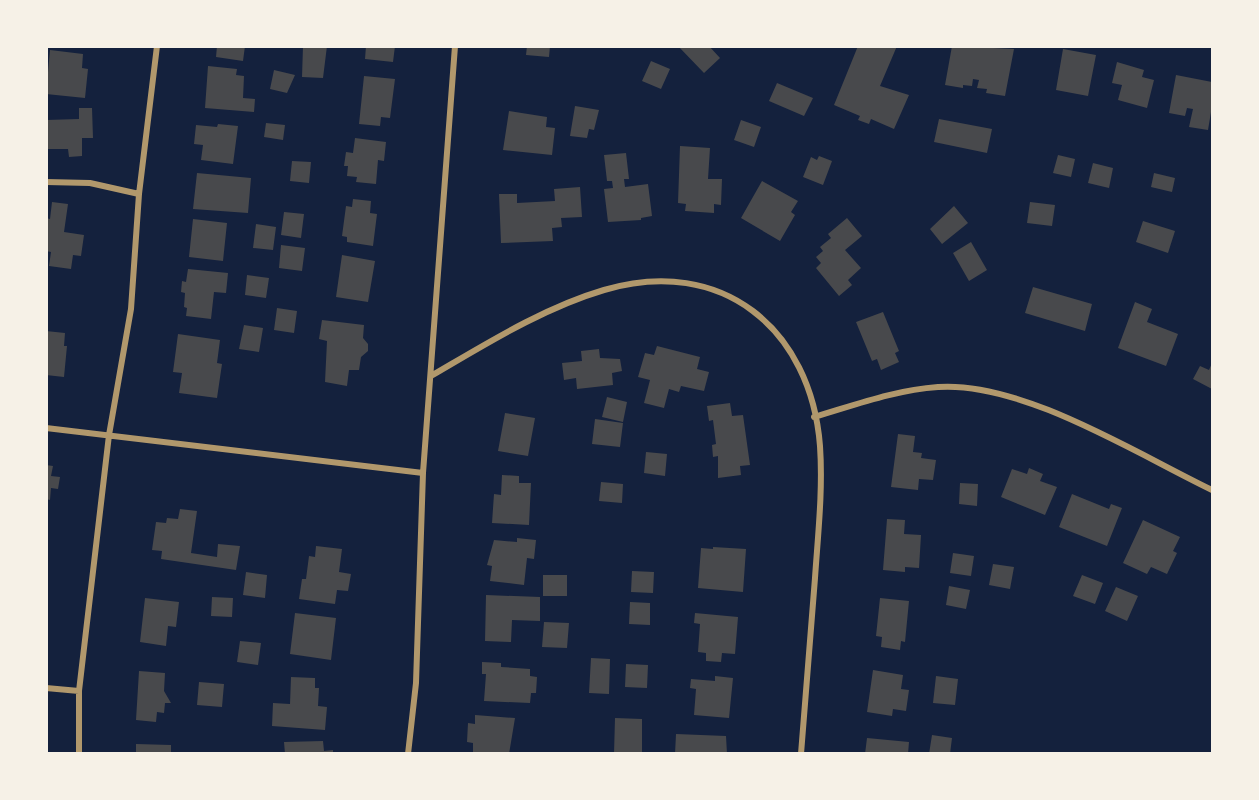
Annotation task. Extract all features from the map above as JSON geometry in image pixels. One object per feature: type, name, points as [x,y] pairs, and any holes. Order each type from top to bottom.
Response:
[{"type":"street","points":[[79,753],[79,691],[109,435],[131,309],[140,194],[157,46]]},
{"type":"street","points":[[408,753],[416,683],[423,473],[455,46]]},
{"type":"street","points":[[46,182],[90,183],[140,194]]},
{"type":"street","points":[[431,376],[501,335],[604,290],[651,282],[684,282],[730,296],[765,319],[791,350],[804,376],[820,445],[819,525],[801,753]]},
{"type":"street","points":[[814,417],[901,392],[940,387],[981,390],[1063,416],[1212,490]]},
{"type":"street","points":[[46,428],[423,473]]},
{"type":"street","points":[[46,688],[79,691]]},
{"type":"building","points":[[217,46],[245,46],[243,61],[216,57]]},
{"type":"building","points":[[303,46],[327,46],[323,78],[302,77]]},
{"type":"building","points":[[366,46],[395,46],[393,62],[365,59]]},
{"type":"building","points":[[527,46],[550,46],[549,57],[526,55]]},
{"type":"building","points":[[678,46],[709,46],[720,58],[704,73]]},
{"type":"building","points":[[858,46],[897,46],[880,86],[909,95],[894,129],[871,119],[869,124],[858,120],[860,116],[834,105]]},
{"type":"building","points":[[952,46],[1014,49],[1005,96],[986,93],[987,89],[977,88],[979,80],[973,79],[972,86],[963,85],[963,88],[945,85]]},
{"type":"building","points":[[1063,49],[1096,55],[1088,96],[1056,90]]},
{"type":"building","points":[[50,50],[83,54],[82,68],[88,69],[85,98],[46,94]]},
{"type":"building","points":[[651,61],[670,69],[661,89],[642,81]]},
{"type":"building","points":[[1117,62],[1144,70],[1142,77],[1154,80],[1147,108],[1118,100],[1122,85],[1112,83]]},
{"type":"building","points":[[208,66],[237,69],[236,75],[244,76],[243,98],[255,99],[254,112],[205,108]]},
{"type":"building","points":[[274,70],[295,75],[287,93],[270,89]]},
{"type":"building","points":[[1176,75],[1212,82],[1212,106],[1208,130],[1189,127],[1193,109],[1187,108],[1185,116],[1169,113]]},
{"type":"building","points":[[364,76],[395,79],[390,118],[381,117],[380,126],[359,124]]},
{"type":"building","points":[[777,83],[813,98],[804,116],[769,101]]},
{"type":"building","points":[[575,106],[599,110],[594,130],[589,129],[587,138],[570,136]]},
{"type":"building","points":[[79,108],[92,108],[93,138],[82,138],[82,156],[69,157],[68,149],[46,149],[46,120],[79,119]]},
{"type":"building","points":[[509,111],[547,117],[546,127],[555,128],[552,155],[503,150]]},
{"type":"building","points":[[939,119],[992,129],[987,153],[934,142]]},
{"type":"building","points":[[741,120],[761,127],[754,147],[734,140]]},
{"type":"building","points":[[266,123],[285,125],[283,140],[264,137]]},
{"type":"building","points":[[218,124],[238,126],[233,164],[201,160],[203,145],[194,144],[196,125],[217,127]]},
{"type":"building","points":[[355,138],[386,142],[384,161],[378,160],[376,184],[356,182],[357,177],[347,176],[348,166],[344,166],[346,152],[353,153]]},
{"type":"building","points":[[680,146],[710,148],[708,179],[722,179],[721,205],[714,204],[714,213],[685,211],[686,204],[678,203]]},
{"type":"building","points":[[626,153],[629,179],[624,179],[625,187],[648,184],[652,216],[641,218],[641,220],[608,222],[604,189],[613,188],[612,181],[607,181],[604,155]]},
{"type":"building","points":[[1058,155],[1075,159],[1071,177],[1053,173]]},
{"type":"building","points":[[819,156],[832,161],[823,185],[803,177],[811,157],[817,160]]},
{"type":"building","points":[[292,161],[311,162],[309,183],[290,181]]},
{"type":"building","points":[[1093,163],[1113,168],[1109,188],[1088,183]]},
{"type":"building","points":[[197,173],[251,178],[248,213],[193,209]]},
{"type":"building","points":[[1154,173],[1175,178],[1172,192],[1151,187]]},
{"type":"building","points":[[762,181],[798,201],[791,212],[795,215],[780,241],[741,218]]},
{"type":"building","points":[[580,187],[582,217],[561,218],[562,227],[552,228],[553,241],[501,243],[499,194],[517,194],[517,203],[555,201],[554,189]]},
{"type":"building","points":[[353,199],[371,201],[370,213],[377,214],[373,246],[347,242],[347,237],[342,236],[346,206],[352,207]]},
{"type":"building","points":[[52,202],[68,204],[64,232],[84,235],[81,256],[73,255],[71,269],[49,266],[51,252],[46,251],[46,218],[50,219]]},
{"type":"building","points":[[1030,202],[1055,205],[1052,226],[1027,223]]},
{"type":"building","points":[[954,206],[968,223],[942,244],[930,229]]},
{"type":"building","points":[[284,212],[304,214],[301,238],[281,235]]},
{"type":"building","points":[[847,218],[862,236],[845,250],[861,268],[848,280],[852,285],[839,296],[816,268],[821,263],[816,257],[823,251],[820,247],[831,238],[828,234]]},
{"type":"building","points":[[193,219],[227,223],[223,261],[189,257]]},
{"type":"building","points":[[1143,221],[1175,231],[1168,253],[1136,242]]},
{"type":"building","points":[[256,224],[276,227],[273,250],[253,248]]},
{"type":"building","points":[[971,242],[987,270],[969,281],[953,253]]},
{"type":"building","points":[[281,245],[305,248],[302,271],[279,268]]},
{"type":"building","points":[[342,255],[375,261],[368,302],[336,297]]},
{"type":"building","points":[[188,269],[228,273],[226,293],[214,292],[211,319],[186,316],[185,293],[181,292],[182,281],[186,282]]},
{"type":"building","points":[[247,275],[269,278],[266,298],[245,295]]},
{"type":"building","points":[[1033,287],[1092,304],[1085,331],[1025,313]]},
{"type":"building","points":[[1135,302],[1152,309],[1147,322],[1178,334],[1166,366],[1118,348]]},
{"type":"building","points":[[277,308],[297,311],[294,333],[274,330]]},
{"type":"building","points":[[883,312],[899,351],[895,353],[899,362],[881,370],[877,359],[872,361],[856,322]]},
{"type":"building","points":[[322,320],[364,325],[363,338],[368,344],[368,351],[361,357],[359,370],[349,370],[347,386],[325,382],[327,341],[319,339]]},
{"type":"building","points":[[244,325],[263,328],[259,352],[239,349]]},
{"type":"building","points":[[46,331],[65,333],[64,346],[67,346],[64,377],[46,375]]},
{"type":"building","points":[[178,334],[220,340],[217,363],[222,364],[217,398],[179,393],[182,373],[173,372]]},
{"type":"building","points":[[657,346],[700,357],[697,369],[709,372],[704,391],[681,386],[679,392],[669,389],[664,408],[644,403],[650,380],[638,377],[645,353],[654,355]]},
{"type":"building","points":[[599,349],[600,358],[620,359],[622,371],[612,373],[613,385],[577,389],[576,378],[564,380],[562,363],[582,361],[581,351]]},
{"type":"building","points":[[1212,363],[1212,389],[1193,379],[1200,366],[1209,370]]},
{"type":"building","points":[[607,397],[627,402],[623,422],[602,417]]},
{"type":"building","points":[[730,403],[732,416],[743,415],[750,465],[740,466],[741,475],[718,478],[718,456],[713,457],[712,445],[716,444],[713,420],[709,421],[707,406]]},
{"type":"building","points":[[505,413],[535,418],[528,456],[498,451]]},
{"type":"building","points":[[595,419],[623,423],[620,447],[592,444]]},
{"type":"building","points":[[898,434],[915,436],[913,452],[922,453],[921,458],[936,460],[933,480],[919,479],[918,490],[891,487]]},
{"type":"building","points":[[646,452],[667,454],[665,476],[644,473]]},
{"type":"building","points":[[46,465],[53,466],[51,476],[60,477],[58,489],[51,488],[50,500],[46,499]]},
{"type":"building","points":[[1029,468],[1043,474],[1040,481],[1057,487],[1045,515],[1001,497],[1012,469],[1027,474]]},
{"type":"building","points":[[502,475],[519,476],[519,483],[531,483],[529,525],[492,523],[494,494],[501,495]]},
{"type":"building","points":[[601,482],[623,484],[622,503],[599,501]]},
{"type":"building","points":[[960,483],[978,484],[977,506],[959,504]]},
{"type":"building","points":[[1072,494],[1109,509],[1111,504],[1122,508],[1107,546],[1059,527]]},
{"type":"building","points":[[180,509],[197,511],[191,553],[217,557],[218,544],[240,546],[236,570],[161,559],[162,551],[152,550],[156,522],[166,523],[167,518],[178,519]]},
{"type":"building","points":[[887,519],[905,520],[904,534],[921,535],[919,568],[905,567],[905,572],[883,570]]},
{"type":"building","points":[[1143,520],[1180,537],[1173,551],[1177,553],[1167,574],[1151,567],[1147,574],[1123,563]]},
{"type":"building","points":[[517,538],[536,540],[534,559],[527,558],[524,585],[490,581],[492,566],[487,565],[494,540],[517,542]]},
{"type":"building","points":[[316,546],[342,549],[339,572],[351,574],[348,591],[337,590],[335,604],[299,599],[302,579],[306,579],[309,556],[315,557]]},
{"type":"building","points":[[713,547],[746,549],[743,592],[698,588],[701,548],[713,549]]},
{"type":"building","points":[[953,553],[974,556],[971,576],[950,573]]},
{"type":"building","points":[[993,564],[1014,567],[1010,589],[989,585]]},
{"type":"building","points":[[632,571],[654,572],[653,593],[631,592]]},
{"type":"building","points":[[246,572],[267,575],[265,598],[243,595]]},
{"type":"building","points":[[543,575],[567,575],[567,596],[543,596]]},
{"type":"building","points":[[1082,575],[1103,583],[1095,604],[1073,596]]},
{"type":"building","points":[[949,586],[970,590],[966,609],[946,605]]},
{"type":"building","points":[[1116,587],[1138,596],[1127,621],[1105,611]]},
{"type":"building","points":[[486,595],[540,597],[540,621],[512,620],[511,642],[485,641]]},
{"type":"building","points":[[212,597],[233,598],[232,617],[211,616]]},
{"type":"building","points":[[145,598],[179,602],[176,627],[168,626],[166,646],[140,642]]},
{"type":"building","points":[[880,598],[909,601],[905,642],[901,641],[900,650],[881,647],[882,637],[876,636]]},
{"type":"building","points":[[630,602],[650,603],[650,625],[629,624]]},
{"type":"building","points":[[295,613],[336,618],[331,660],[290,654]]},
{"type":"building","points":[[695,613],[738,617],[735,654],[722,653],[721,662],[706,661],[706,653],[698,652],[700,624],[694,623]]},
{"type":"building","points":[[544,622],[569,623],[567,648],[542,647]]},
{"type":"building","points":[[240,641],[261,643],[258,665],[237,662]]},
{"type":"building","points":[[591,658],[610,659],[609,694],[589,693]]},
{"type":"building","points":[[482,662],[501,663],[501,667],[530,669],[530,676],[537,677],[536,693],[531,693],[530,703],[484,701],[486,674],[482,674]]},
{"type":"building","points":[[626,664],[648,665],[647,688],[625,687]]},
{"type":"building","points":[[873,670],[903,675],[901,689],[909,690],[906,711],[893,709],[892,716],[867,712]]},
{"type":"building","points":[[139,671],[165,673],[164,691],[171,703],[165,703],[164,713],[157,712],[156,722],[136,720]]},
{"type":"building","points":[[715,676],[733,678],[729,718],[694,715],[696,689],[690,688],[691,679],[715,681]]},
{"type":"building","points":[[936,676],[958,679],[955,705],[933,703]]},
{"type":"building","points":[[291,677],[315,678],[315,688],[319,688],[318,706],[327,707],[325,730],[272,726],[273,703],[290,704]]},
{"type":"building","points":[[199,682],[224,684],[222,707],[197,705]]},
{"type":"building","points":[[475,715],[515,718],[509,754],[473,754],[473,743],[467,742],[468,723],[475,724]]},
{"type":"building","points":[[615,718],[642,719],[642,754],[614,754]]},
{"type":"building","points":[[676,734],[726,736],[727,754],[675,754]]},
{"type":"building","points":[[932,735],[952,738],[950,754],[929,754]]},
{"type":"building","points":[[867,738],[909,742],[908,754],[865,754]]},
{"type":"building","points":[[323,741],[324,751],[333,750],[333,754],[285,754],[284,742]]},
{"type":"building","points":[[136,744],[171,745],[171,754],[136,754]]}]
